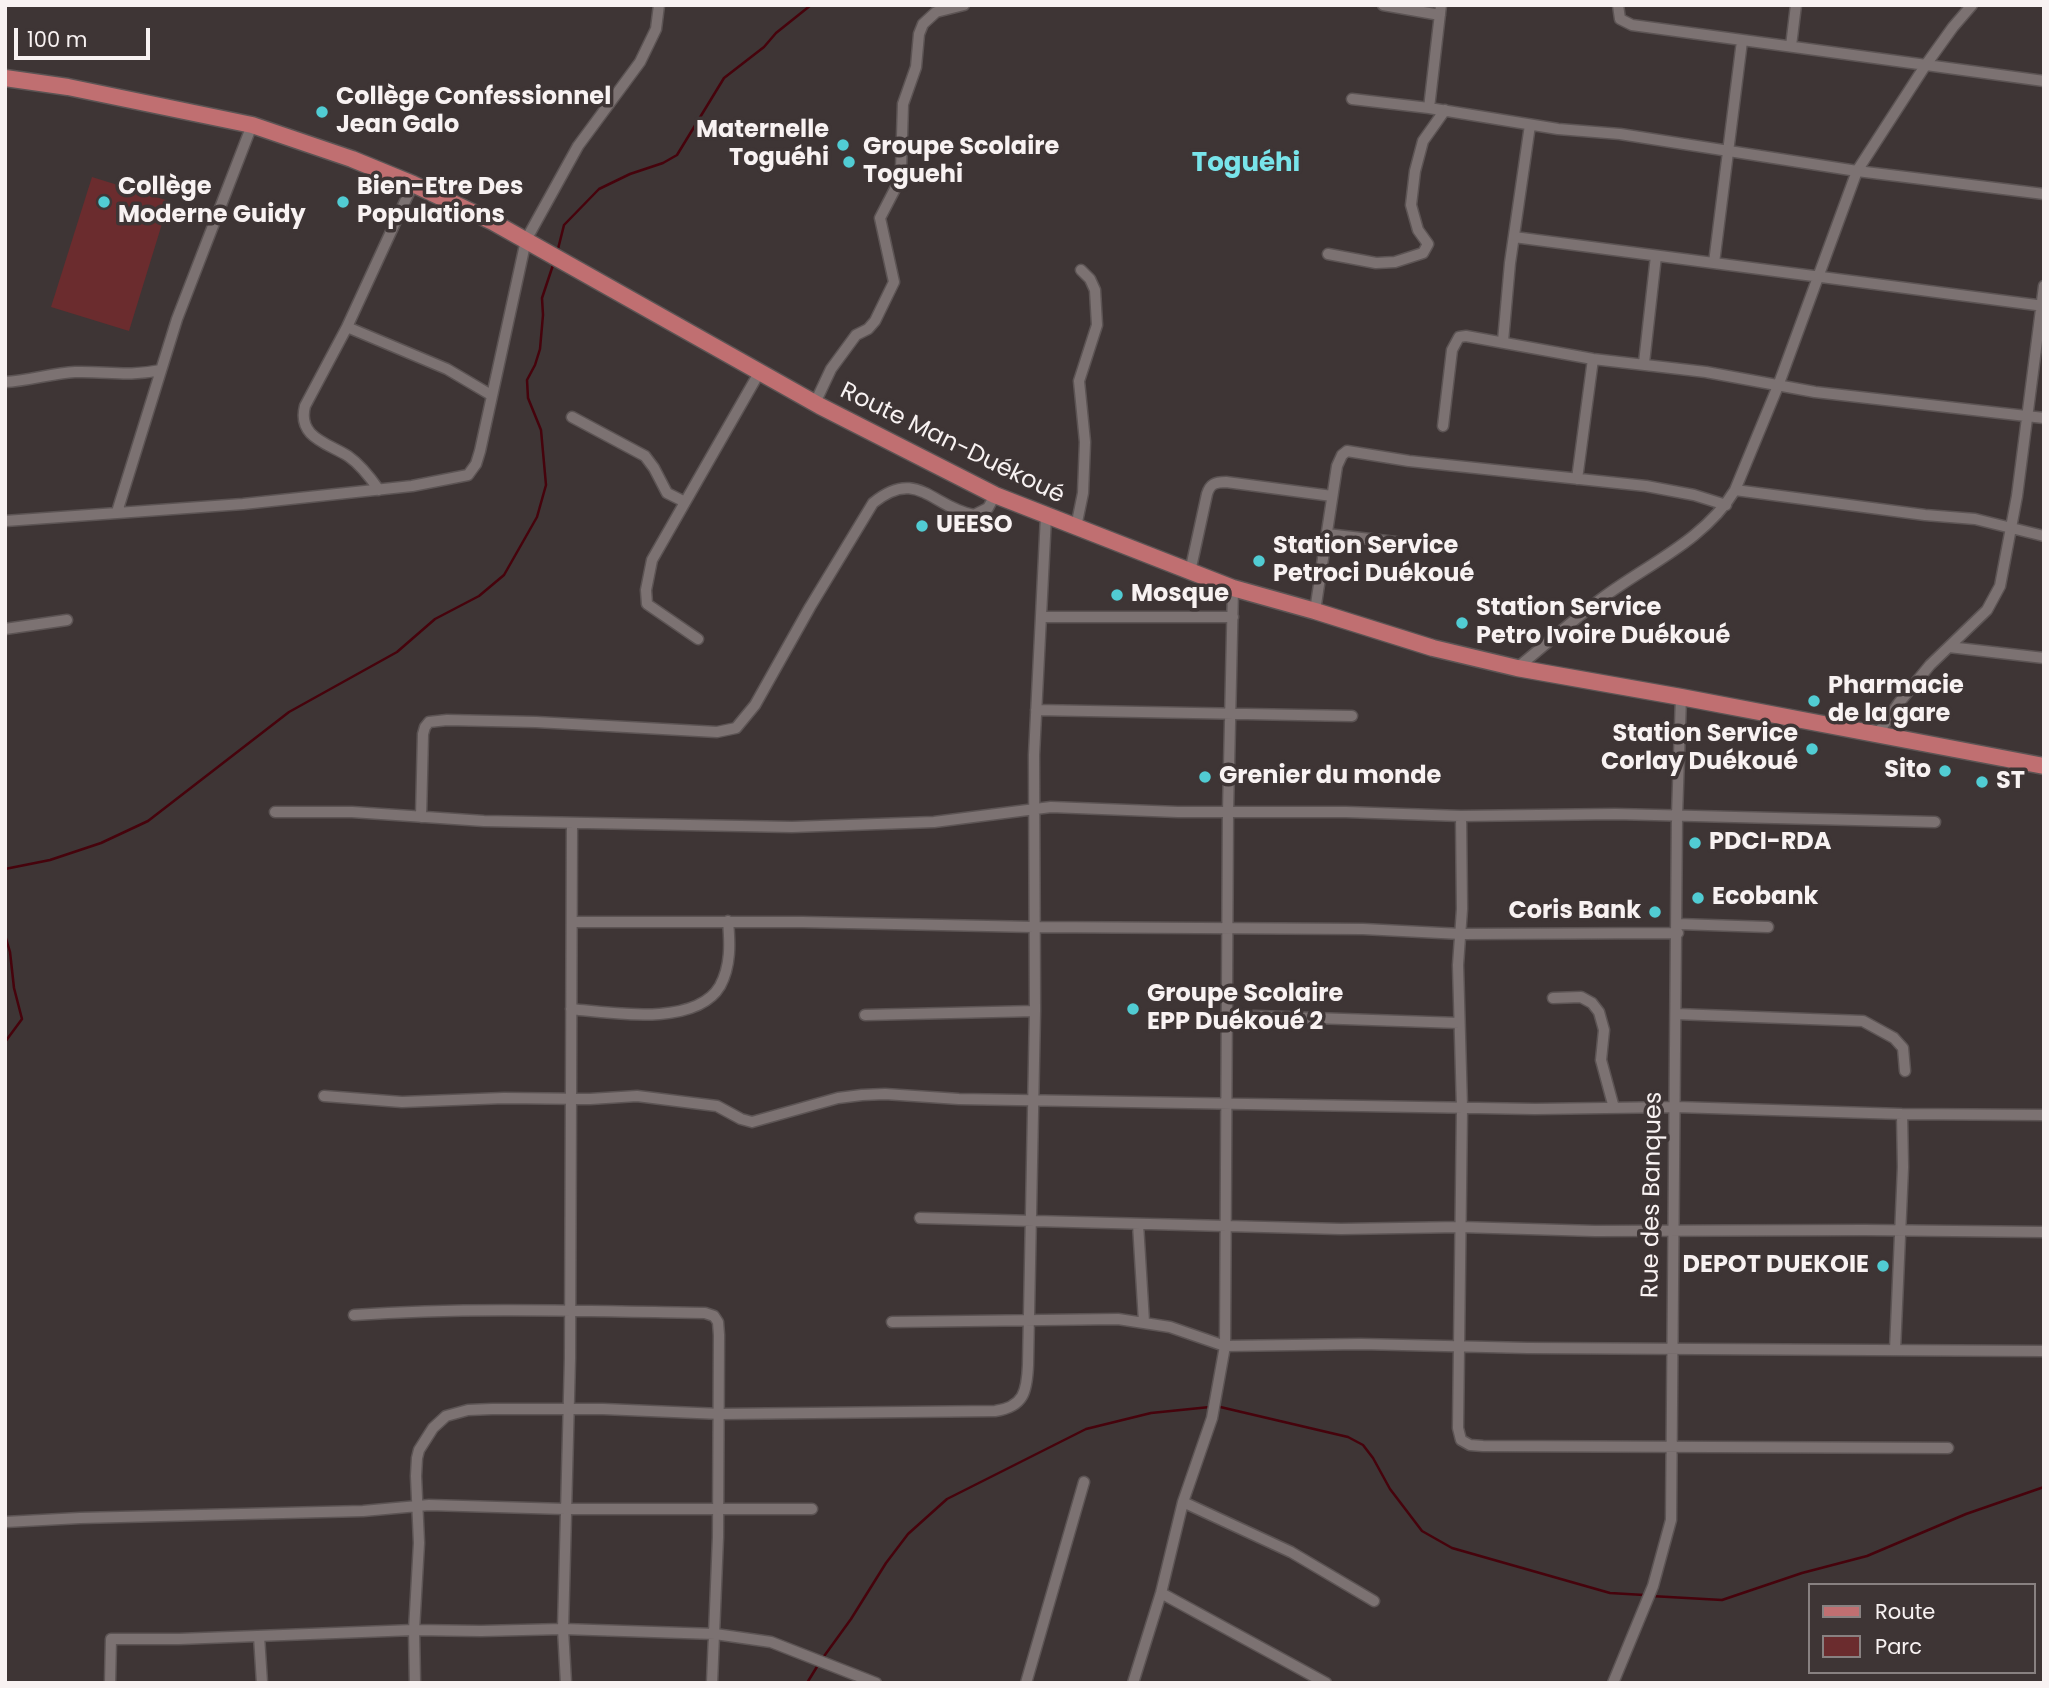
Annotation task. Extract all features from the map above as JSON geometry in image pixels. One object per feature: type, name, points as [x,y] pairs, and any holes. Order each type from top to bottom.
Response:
[{"type":"main road","name":"Route Man-Duékoué","points":[[5,78],[68,87],[252,125],[352,159],[413,184],[526,240],[759,373],[995,495],[1233,588],[1433,648],[1517,668],[2044,766]]},
{"type":"street","points":[[5,521],[243,505],[412,486],[468,475],[476,464],[480,451],[526,240],[578,146],[640,62],[656,29],[659,5]]},
{"type":"street","points":[[815,403],[831,369],[856,335],[868,329],[875,321],[894,282],[880,218],[896,187],[901,169],[903,104],[916,67],[919,34],[923,23],[936,12],[964,5]]},
{"type":"street","points":[[1383,5],[1440,10],[1429,108]]},
{"type":"street","points":[[1618,5],[1620,19],[1633,25],[2044,81]]},
{"type":"street","points":[[1791,46],[1796,5]]},
{"type":"street","points":[[1517,668],[1601,599],[1684,544],[1726,505],[1735,490],[1778,386],[1857,171],[1924,65],[1972,5]]},
{"type":"street","points":[[1714,263],[1726,151],[1742,41]]},
{"type":"street","points":[[1352,99],[1445,110],[1530,125],[1620,134],[1857,171],[2044,194]]},
{"type":"street","points":[[1328,254],[1376,263],[1395,262],[1423,253],[1428,244],[1418,230],[1411,205],[1415,171],[1423,141],[1445,110]]},
{"type":"street","points":[[117,512],[177,319],[252,125]]},
{"type":"street","points":[[1503,341],[1530,125]]},
{"type":"street","points":[[379,489],[358,464],[312,437],[303,420],[305,406],[347,327],[413,184]]},
{"type":"street","points":[[1514,237],[2043,306]]},
{"type":"street","points":[[1644,363],[1656,256]]},
{"type":"street","points":[[1076,527],[1083,493],[1085,442],[1079,380],[1097,325],[1095,290],[1090,279],[1081,270]]},
{"type":"street","points":[[1878,733],[1911,686],[1981,617],[1997,594],[2017,496],[2044,286]]},
{"type":"street","points":[[347,327],[447,369],[491,395]]},
{"type":"street","points":[[1443,426],[1452,350],[1459,337],[1466,336],[1593,359],[1706,372],[1778,386],[1934,407],[2044,418]]},
{"type":"street","points":[[1577,479],[1593,359]]},
{"type":"street","points":[[5,383],[73,372],[128,375],[161,370]]},
{"type":"street","points":[[698,639],[646,604],[652,560],[759,373]]},
{"type":"street","points":[[572,417],[645,456],[667,493],[685,502]]},
{"type":"street","points":[[1315,611],[1339,459],[1347,451],[1409,461],[1674,491],[1726,505]]},
{"type":"street","points":[[1190,572],[1207,494],[1216,482],[1332,496]]},
{"type":"street","points":[[421,817],[423,733],[429,722],[536,722],[727,731],[736,728],[755,705],[873,503],[886,493],[906,487],[920,490],[974,515],[988,508],[995,495]]},
{"type":"street","points":[[1735,490],[1924,515],[1975,519],[2044,536]]},
{"type":"street","points":[[415,1683],[414,1630],[419,1543],[416,1476],[419,1450],[433,1428],[446,1416],[468,1410],[492,1409],[720,1414],[1007,1409],[1020,1400],[1027,1383],[1029,1322],[1035,1011],[1033,808],[1046,516]]},
{"type":"street","points":[[1327,534],[1404,543]]},
{"type":"street","points":[[1134,1682],[1161,1594],[1183,1502],[1212,1418],[1225,1346],[1228,812],[1233,588]]},
{"type":"street","points":[[1042,617],[1233,617]]},
{"type":"street","points":[[5,629],[66,620]]},
{"type":"street","points":[[1948,647],[2044,658]]},
{"type":"street","name":"Rue des Banques","points":[[1613,1683],[1649,1597],[1671,1520],[1677,816],[1681,697]]},
{"type":"street","points":[[1036,710],[1352,716]]},
{"type":"street","points":[[275,812],[352,812],[572,823],[781,827],[948,821],[1033,808],[1461,816],[1574,814],[1935,822]]},
{"type":"street","points":[[1461,816],[1461,934],[1458,965],[1462,1108],[1458,1346],[1458,1428],[1461,1440],[1465,1444],[1483,1446],[1948,1448]]},
{"type":"street","points":[[566,1683],[563,1629],[570,1358],[572,823]]},
{"type":"street","points":[[573,922],[1363,929],[1461,934],[1768,927]]},
{"type":"street","points":[[571,1009],[663,1013],[682,1012],[705,1002],[716,992],[726,972],[730,944],[728,922]]},
{"type":"street","points":[[1553,998],[1581,998],[1592,1003],[1599,1012],[1604,1030],[1601,1060],[1614,1108]]},
{"type":"street","points":[[864,1015],[1035,1011]]},
{"type":"street","points":[[1676,1014],[1863,1021],[1894,1038],[1903,1048],[1905,1071]]},
{"type":"street","points":[[1228,1015],[1459,1023]]},
{"type":"street","points":[[324,1096],[402,1102],[504,1098],[570,1100],[637,1096],[717,1106],[752,1122],[838,1098],[886,1094],[949,1099],[1462,1108],[1676,1107],[1902,1115],[2044,1115]]},
{"type":"street","points":[[1895,1350],[1903,1167],[1902,1115]]},
{"type":"street","points":[[920,1219],[1341,1228],[2044,1232]]},
{"type":"street","points":[[1138,1224],[1144,1322]]},
{"type":"street","points":[[354,1315],[418,1311],[705,1313],[714,1316],[719,1326],[720,1414],[712,1683]]},
{"type":"street","points":[[892,1322],[1118,1319],[1170,1327],[1225,1346],[1361,1344],[2044,1351]]},
{"type":"street","points":[[1026,1683],[1084,1482]]},
{"type":"street","points":[[1183,1502],[1291,1552],[1374,1601]]},
{"type":"street","points":[[5,1522],[363,1511],[429,1505],[565,1509],[812,1509]]},
{"type":"street","points":[[1161,1594],[1324,1682]]},
{"type":"street","points":[[110,1683],[111,1639],[414,1630],[563,1629],[715,1634],[771,1642],[876,1683]]},
{"type":"street","points":[[260,1636],[262,1683]]},
{"type":"green space","points":[[92,177],[169,201],[129,331],[51,307]]},
{"type":"waterway","points":[[557,253],[564,225],[599,189],[677,155],[724,78],[811,5]]},
{"type":"waterway","points":[[5,869],[50,860],[101,843],[148,821],[289,712],[397,652],[435,619],[479,596],[504,575],[537,517],[546,485],[541,430],[528,398],[527,380],[540,349],[542,298],[554,262]]},
{"type":"waterway","points":[[5,935],[22,1019],[5,1042]]},
{"type":"waterway","points":[[1216,1406],[1348,1437],[1363,1445],[1390,1489],[1422,1531],[1452,1548],[1610,1593],[1644,1595]]},
{"type":"waterway","points":[[822,1659],[908,1534],[947,1499],[1086,1429],[1151,1413],[1210,1407]]},
{"type":"waterway","points":[[1651,1596],[1722,1600],[1802,1573],[1867,1556],[1966,1514],[2044,1487]]},
{"type":"waterway","points":[[807,1683],[818,1665]]},
{"type":"place","name":"Collège Confessionnel Jean Galo","points":[[322,112]]},
{"type":"place","name":"Maternelle Toguéhi","points":[[843,145]]},
{"type":"place","name":"Groupe Scolaire Toguehi","points":[[849,162]]},
{"type":"place","name":"Collège Moderne Guidy","points":[[104,202]]},
{"type":"place","name":"Bien-Etre Des Populations","points":[[343,202]]},
{"type":"place","name":"UEESO","points":[[922,526]]},
{"type":"place","name":"Station Service Petroci Duékoué","points":[[1259,561]]},
{"type":"place","name":"Mosque","points":[[1117,595]]},
{"type":"place","name":"Station Service Petro Ivoire Duékoué","points":[[1462,623]]},
{"type":"place","name":"Pharmacie de la gare","points":[[1814,701]]},
{"type":"place","name":"Station Service Corlay Duékoué","points":[[1812,749]]},
{"type":"place","name":"Sito","points":[[1945,771]]},
{"type":"place","name":"Grenier du monde","points":[[1205,777]]},
{"type":"place","name":"ST","points":[[1982,782]]},
{"type":"place","name":"PDCI-RDA","points":[[1695,843]]},
{"type":"place","name":"Ecobank","points":[[1698,898]]},
{"type":"place","name":"Coris Bank","points":[[1655,912]]},
{"type":"place","name":"Groupe Scolaire EPP Duékoué 2","points":[[1133,1009]]},
{"type":"place","name":"DEPOT DUEKOIE","points":[[1883,1266]]},
{"type":"district","name":"Toguéhi","points":[[1246,164]]}]
